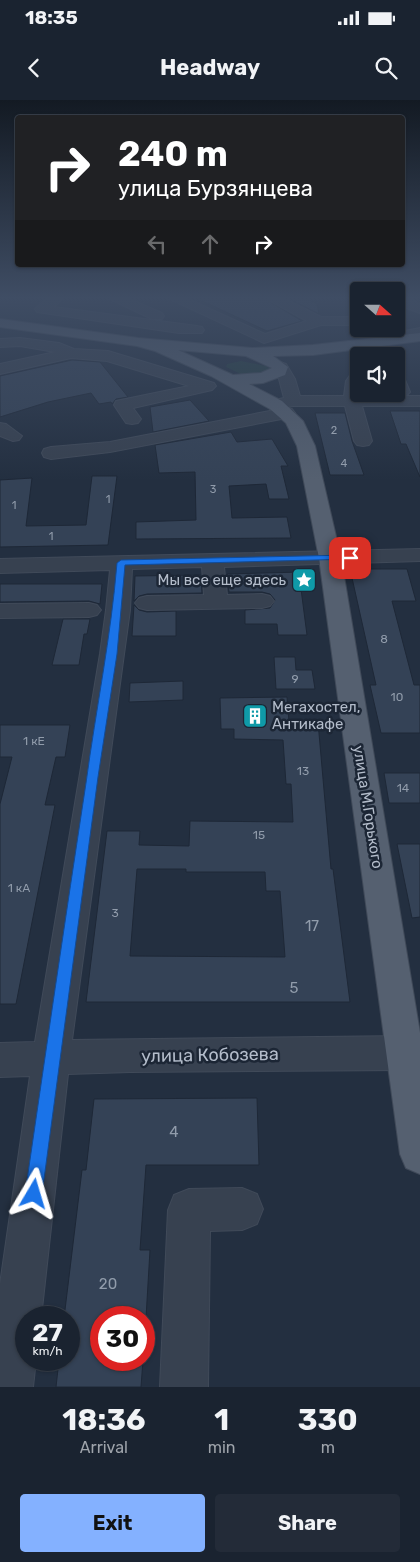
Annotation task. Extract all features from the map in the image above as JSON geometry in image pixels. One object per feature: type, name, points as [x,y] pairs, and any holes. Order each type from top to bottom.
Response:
[{"type":"main road","name":"улица М.Горького","points":[[180,359],[218,380],[285,406],[300,431],[306,446],[330,558],[413,1053],[420,1154]]},
{"type":"main road","points":[[229,359],[219,365],[218,380],[254,379],[268,363]]},
{"type":"main road","points":[[239,359],[268,363],[312,359]]},
{"type":"main road","points":[[244,359],[268,363],[291,359]]},
{"type":"street","points":[[0,369],[50,359]]},
{"type":"street","points":[[122,359],[218,380]]},
{"type":"street","points":[[260,359],[268,363],[285,406]]},
{"type":"street","points":[[132,419],[122,405],[147,401],[218,380]]},
{"type":"street","points":[[51,454],[110,447],[285,406],[350,396]]},
{"type":"street","points":[[405,400],[420,401]]},
{"type":"street","points":[[147,401],[159,416]]},
{"type":"street","points":[[355,402],[363,441]]},
{"type":"street","points":[[0,566],[415,555],[419,577]]},
{"type":"street","points":[[212,560],[216,602]]},
{"type":"street","points":[[9,1387],[52,1059],[118,610],[121,563]]},
{"type":"street","points":[[147,603],[262,601]]},
{"type":"street","points":[[0,610],[88,610]]},
{"type":"street","name":"улица Кобозева","points":[[0,1060],[130,1056],[413,1053]]},
{"type":"street","points":[[184,1387],[189,1210],[242,1210]]},
{"type":"green space","points":[[241,361],[266,366],[270,369],[269,373],[243,375],[226,367],[227,364]]},
{"type":"building","points":[[72,360],[100,362],[128,397],[116,399],[112,404],[111,402],[99,404],[91,393],[48,402],[0,417],[0,376]]},
{"type":"building","points":[[190,400],[209,421],[153,432],[150,407]]},
{"type":"building","points":[[390,411],[420,411],[420,477],[406,444],[401,444]]},
{"type":"building","points":[[315,413],[345,413],[352,441],[364,475],[330,475]]},
{"type":"building","points":[[231,432],[237,442],[272,439],[288,466],[281,466],[289,499],[269,499],[266,484],[229,486],[232,518],[287,517],[291,538],[136,539],[136,522],[196,520],[195,472],[159,473],[155,445]]},
{"type":"building","points":[[92,476],[117,476],[108,545],[0,547],[0,480],[32,478],[26,526],[86,525]]},
{"type":"building","points":[[350,569],[407,569],[416,601],[392,601],[414,685],[420,685],[420,733],[381,733],[370,685],[376,685]]},
{"type":"building","points":[[302,572],[306,589],[301,589],[307,635],[278,635],[277,624],[245,624],[245,610],[270,608],[275,600],[270,594],[262,592],[229,592],[227,574]]},
{"type":"building","points":[[201,575],[202,593],[147,594],[139,596],[134,601],[135,576]]},
{"type":"building","points":[[0,584],[102,584],[100,604],[89,601],[0,602]]},
{"type":"building","points":[[134,605],[139,610],[147,612],[176,611],[176,636],[132,636]]},
{"type":"building","points":[[63,619],[90,619],[87,634],[84,634],[79,665],[52,665]]},
{"type":"building","points":[[274,657],[295,657],[296,670],[312,670],[315,689],[276,689]]},
{"type":"building","points":[[183,681],[183,700],[129,702],[130,683]]},
{"type":"building","points":[[287,697],[289,722],[318,722],[331,869],[333,869],[350,1002],[86,1002],[107,831],[140,831],[139,845],[189,846],[190,821],[293,822],[291,784],[286,784],[283,740],[234,739],[234,729],[221,729],[220,698]],"holes":[[[137,869],[186,869],[186,872],[265,872],[266,891],[280,891],[285,957],[130,956]]]},
{"type":"building","points":[[0,725],[70,725],[65,757],[56,757],[45,805],[55,805],[16,1004],[0,1004],[0,804],[12,757],[0,757]]},
{"type":"building","points":[[384,773],[420,773],[420,803],[389,803]]},
{"type":"building","points":[[397,844],[420,844],[420,917],[412,918]]},
{"type":"building","points":[[257,1098],[259,1165],[146,1165],[140,1250],[150,1250],[147,1306],[90,1306],[90,1371],[142,1371],[141,1387],[56,1387],[58,1371],[80,1371],[80,1306],[65,1306],[82,1170],[86,1170],[94,1099]]},
{"type":"place","name":"Мы все еще здесь","points":[[304,580]]},
{"type":"place","name":"Мегахостел, Антикафе","points":[[255,716]]},
{"type":"route","points":[[34,1194],[92,777],[112,654],[118,610],[121,563],[350,558]]}]
